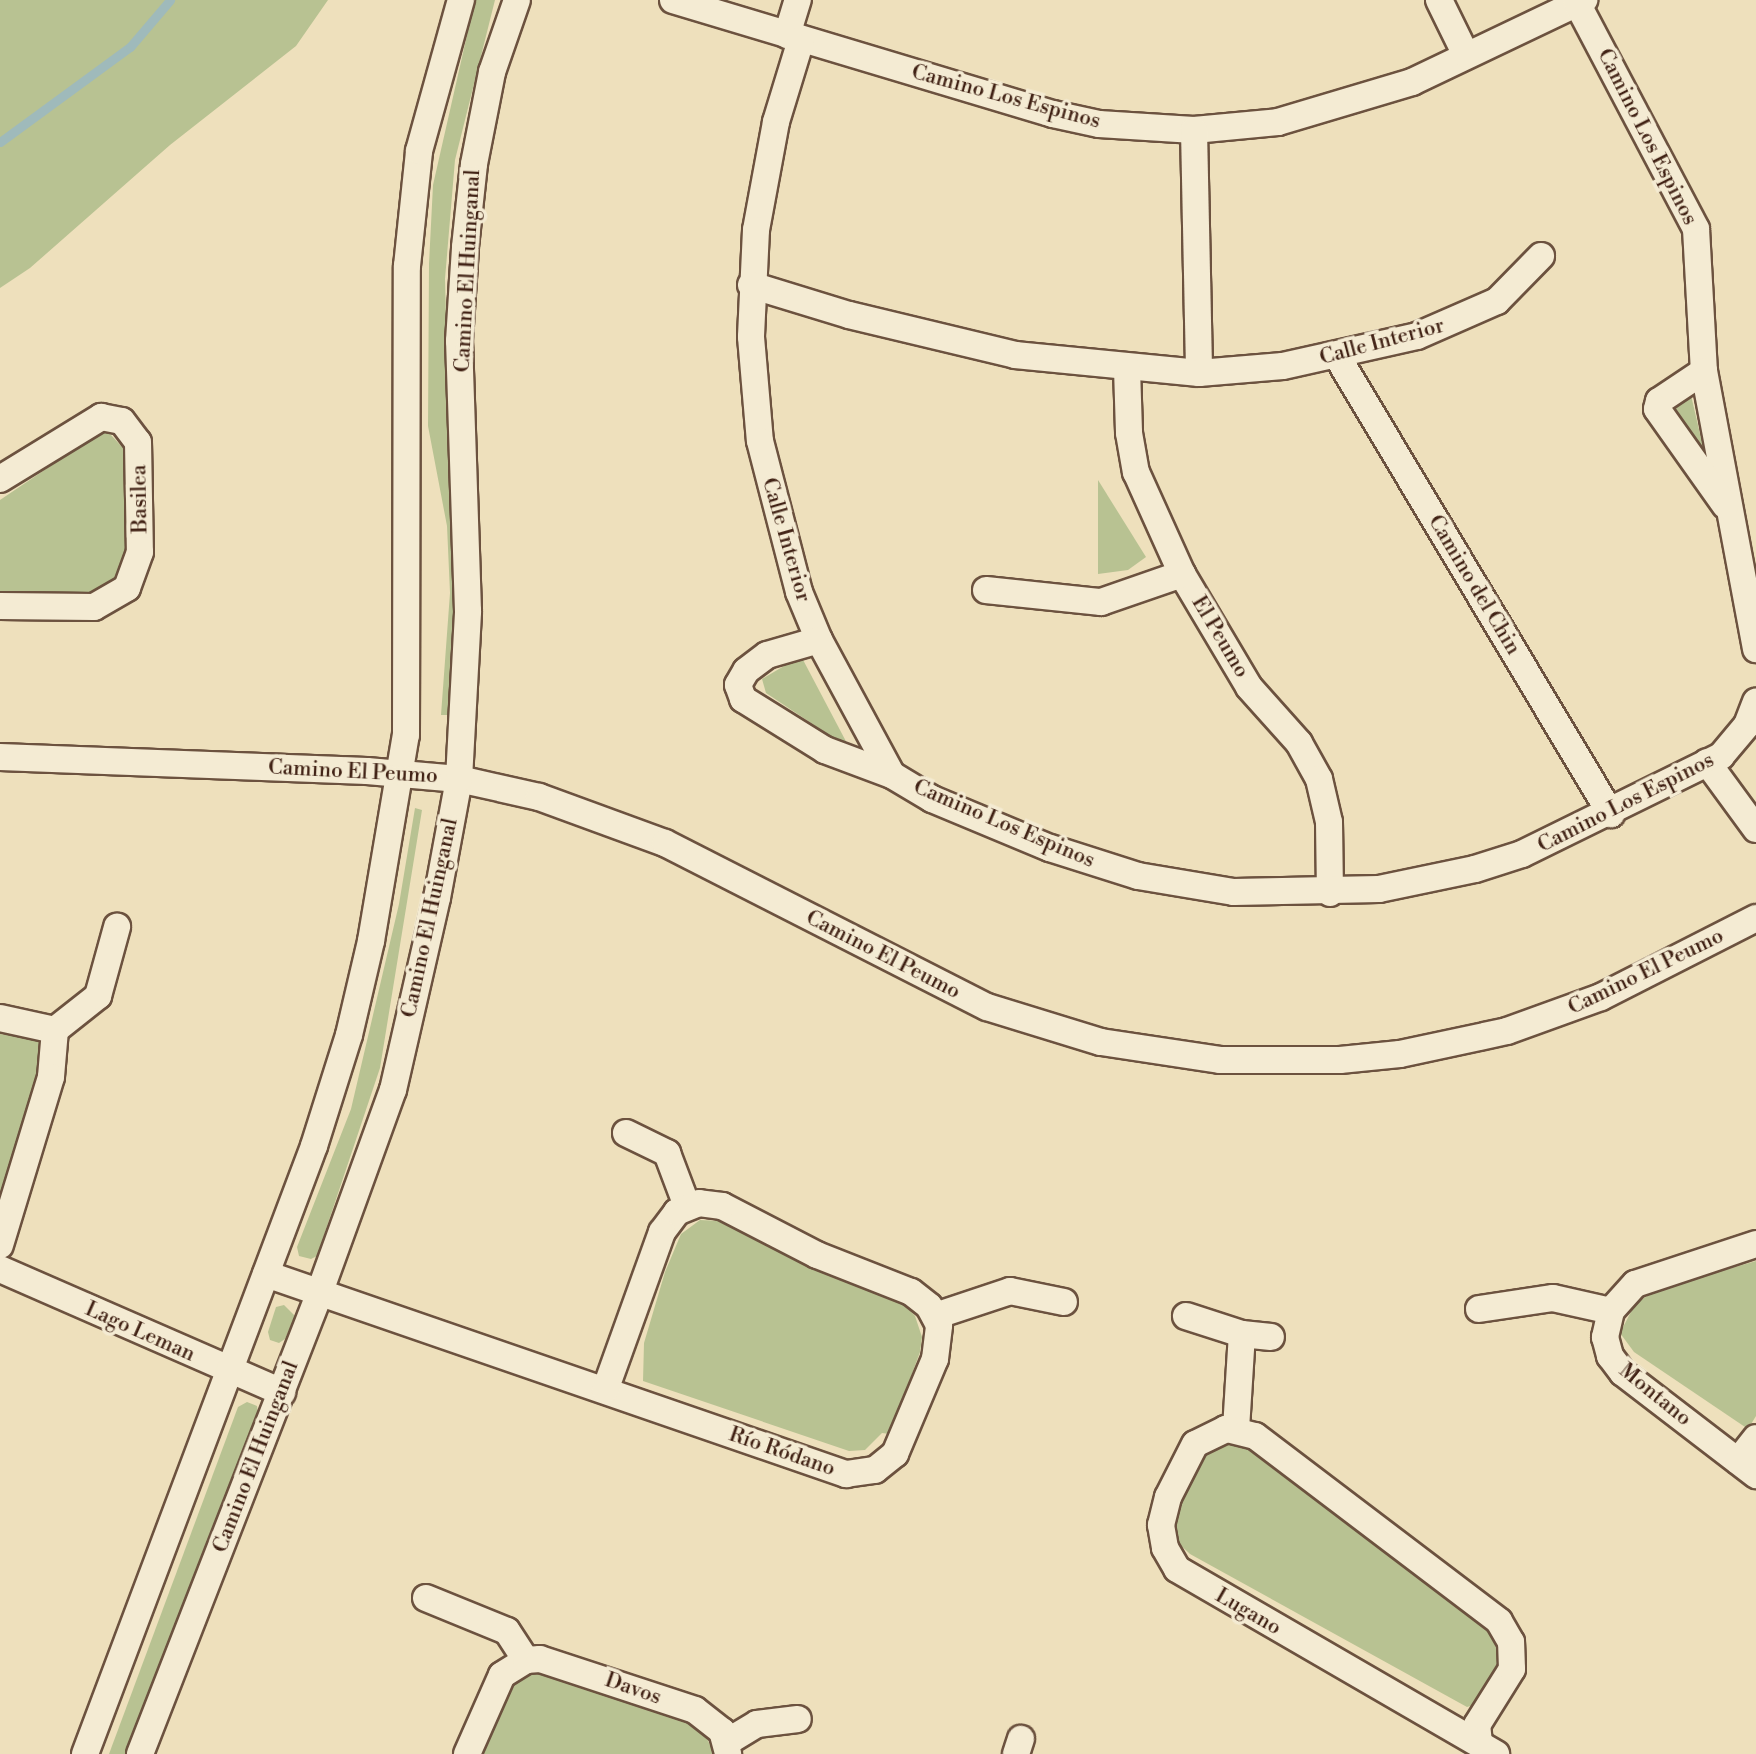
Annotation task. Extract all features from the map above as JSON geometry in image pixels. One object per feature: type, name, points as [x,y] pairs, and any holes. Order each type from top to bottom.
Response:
[{"type":"street","points":[[85,1754],[266,1274],[349,1035],[388,856],[400,774],[409,666],[407,266],[419,151],[461,0]]},
{"type":"street","name":"Camino El Huinganal","points":[[140,1754],[282,1392],[393,1090],[459,779],[468,611],[460,341],[465,247],[474,164],[492,72],[517,0]]},
{"type":"street","name":"Camino Los Espinos","points":[[673,0],[1053,114],[1100,124],[1194,131],[1257,125],[1318,113],[1412,82],[1580,2],[1692,213],[1699,246],[1704,371],[1756,649]]},
{"type":"street","name":"Calle Interior","points":[[798,0],[794,38],[764,176],[751,285],[751,337],[760,441],[782,542],[819,640],[892,775]]},
{"type":"street","points":[[1439,0],[1466,55]]},
{"type":"street","points":[[1194,131],[1199,373]]},
{"type":"street","name":"Calle Interior","points":[[751,285],[849,315],[1015,355],[1199,373],[1338,356],[1416,336],[1481,310],[1513,288],[1541,256]]},
{"type":"street","name":"Camino del Chin","points":[[1338,356],[1611,814]]},
{"type":"street","name":"El Peumo","points":[[1127,368],[1129,433],[1136,472],[1182,574],[1249,687],[1298,743],[1319,779],[1329,822],[1330,893]]},
{"type":"street","points":[[1704,371],[1659,401],[1657,409],[1729,510]]},
{"type":"street","name":"Basilea","points":[[0,479],[101,417],[122,421],[138,442],[140,552],[127,588],[94,607],[0,606]]},
{"type":"street","points":[[986,590],[1101,602],[1182,574]]},
{"type":"street","name":"Camino Los Espinos","points":[[819,640],[767,655],[746,671],[738,685],[743,699],[825,750],[892,775],[932,799],[1050,848],[1138,876],[1234,892],[1330,893],[1379,889],[1475,869],[1522,855],[1611,814],[1707,762],[1736,741],[1756,702]]},
{"type":"street","name":"Camino El Peumo","points":[[0,757],[400,774],[459,779],[539,797],[633,829],[987,1007],[1101,1042],[1208,1058],[1340,1060],[1400,1054],[1495,1034],[1601,997],[1756,918]]},
{"type":"street","points":[[1707,762],[1756,830]]},
{"type":"street","points":[[0,1245],[51,1077],[55,1030],[98,996],[117,927]]},
{"type":"street","points":[[0,1018],[55,1030]]},
{"type":"street","points":[[626,1133],[667,1153],[687,1206]]},
{"type":"street","points":[[605,1390],[662,1232],[687,1206],[722,1206],[817,1255],[911,1292],[935,1315],[1010,1291],[1064,1302]]},
{"type":"street","points":[[1479,1310],[1553,1298],[1611,1311],[1635,1284],[1756,1244]]},
{"type":"street","name":"Lago Leman","points":[[0,1269],[282,1392]]},
{"type":"street","name":"Río Ródano","points":[[266,1274],[832,1470],[861,1474],[886,1463],[902,1443],[935,1359],[939,1335],[935,1315]]},
{"type":"street","name":"Montano","points":[[1611,1311],[1605,1337],[1616,1366],[1747,1468],[1756,1437]]},
{"type":"street","points":[[1186,1315],[1242,1334],[1271,1337]]},
{"type":"street","points":[[1236,1429],[1242,1334]]},
{"type":"street","name":"Lugano","points":[[1236,1429],[1280,1451],[1499,1621],[1511,1642],[1512,1669],[1477,1725],[1488,1749],[1187,1577],[1170,1560],[1162,1537],[1163,1512],[1188,1455],[1205,1436],[1236,1429]]},
{"type":"street","points":[[426,1598],[508,1631],[526,1660],[502,1675],[493,1687],[467,1754]]},
{"type":"street","name":"Davos","points":[[526,1660],[554,1661],[695,1710],[714,1722],[728,1748],[764,1721],[798,1720]]},
{"type":"green space","points":[[0,0],[328,0],[296,46],[170,145],[30,268],[0,288]]},
{"type":"green space","points":[[475,0],[495,0],[455,160],[445,279],[454,614],[448,715],[441,715],[450,593],[447,526],[428,426],[429,264],[433,185]]},
{"type":"green space","points":[[1690,391],[1708,468],[1672,417],[1672,403]]},
{"type":"green space","points":[[101,432],[110,434],[124,449],[130,468],[129,556],[122,575],[87,600],[0,596],[0,500]]},
{"type":"green space","points":[[1098,480],[1146,557],[1128,570],[1098,574]]},
{"type":"green space","points":[[801,656],[850,749],[766,693],[762,679]]},
{"type":"green space","points":[[415,808],[422,810],[380,1068],[317,1256],[311,1259],[299,1256],[297,1247],[351,1109],[399,904]]},
{"type":"green space","points":[[0,1034],[43,1040],[40,1075],[0,1207]]},
{"type":"green space","points":[[700,1220],[721,1221],[905,1305],[915,1316],[922,1337],[920,1352],[890,1434],[882,1433],[865,1450],[849,1451],[643,1381],[644,1343],[665,1272],[681,1234]]},
{"type":"green space","points":[[1756,1261],[1756,1416],[1748,1429],[1634,1352],[1620,1333],[1635,1304],[1656,1290]]},
{"type":"green space","points":[[284,1305],[295,1316],[285,1339],[279,1343],[270,1340],[268,1332],[276,1307]]},
{"type":"green space","points":[[247,1402],[257,1406],[258,1414],[129,1754],[109,1754],[238,1407]]},
{"type":"green space","points":[[1216,1441],[1239,1443],[1490,1632],[1503,1661],[1474,1705],[1467,1707],[1190,1554],[1177,1542],[1169,1521],[1201,1452]]},
{"type":"green space","points":[[525,1672],[552,1675],[692,1721],[705,1734],[714,1754],[479,1754],[506,1688]]},
{"type":"waterway","points":[[0,142],[130,47],[170,0]]}]
